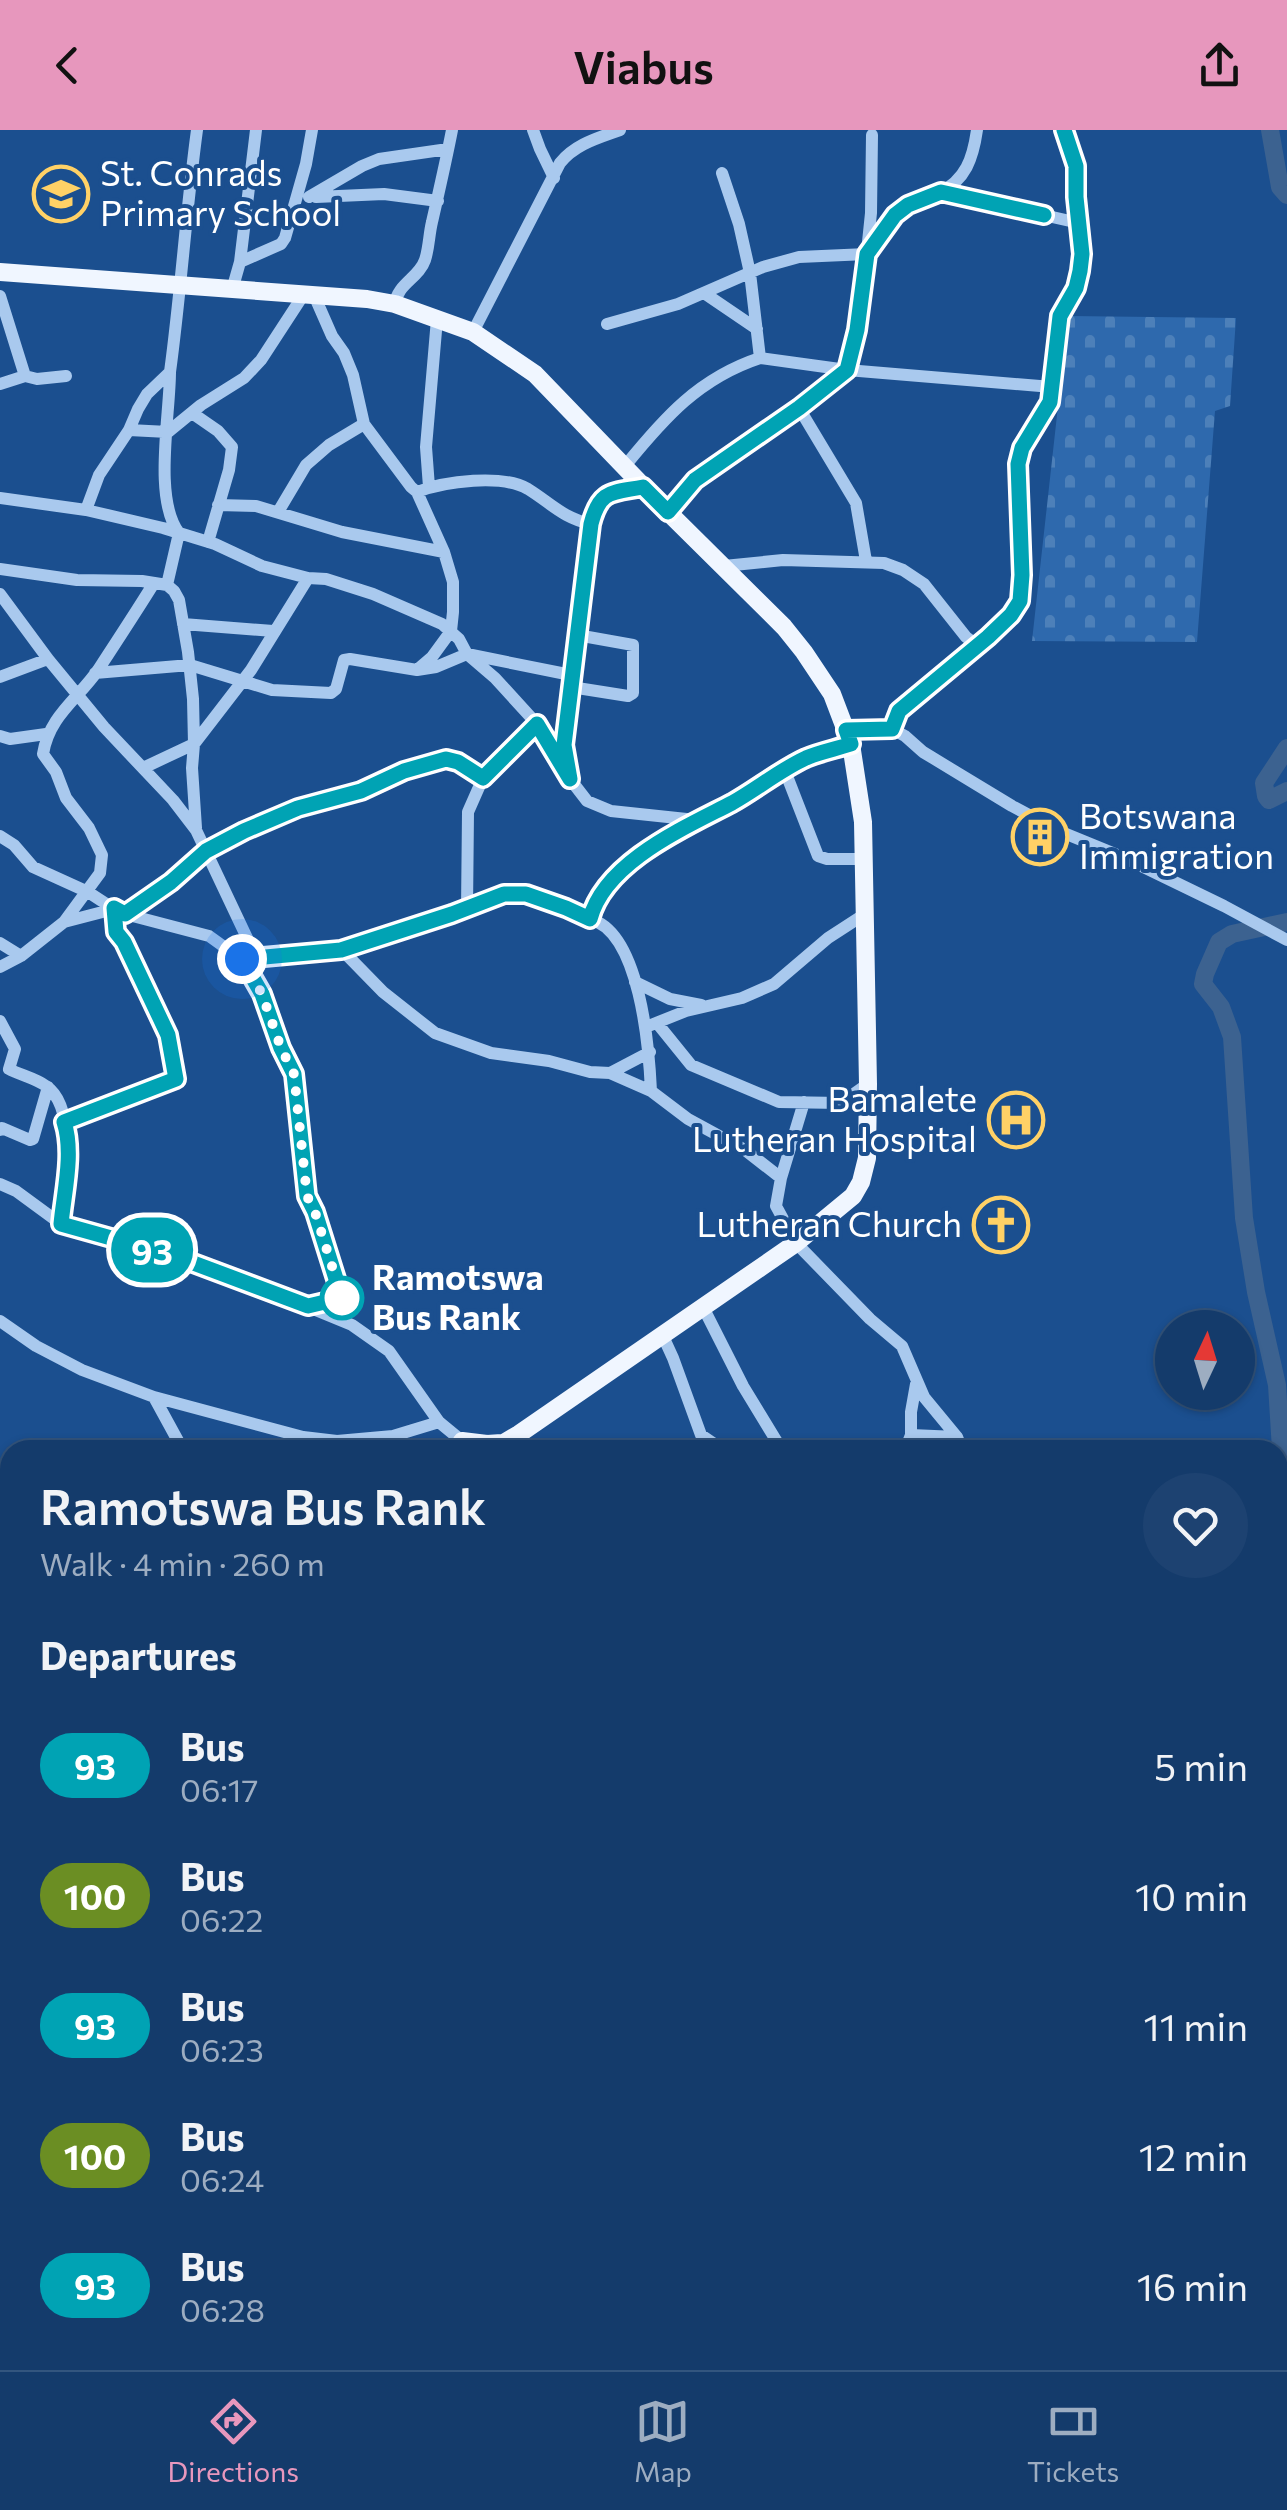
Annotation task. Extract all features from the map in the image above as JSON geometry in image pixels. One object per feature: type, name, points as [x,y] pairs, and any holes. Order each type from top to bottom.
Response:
[{"type":"main road","points":[[0,272],[366,299],[395,304],[473,332],[536,374],[804,652],[832,694],[848,737],[863,822],[868,1084],[867,1158],[861,1182],[853,1196],[796,1243],[514,1440]]},
{"type":"street","points":[[232,290],[240,262],[256,130]]},
{"type":"street","points":[[240,262],[281,244],[286,238],[303,197],[312,130]]},
{"type":"street","points":[[395,304],[403,285],[425,261],[452,130]]},
{"type":"street","points":[[534,130],[554,178]]},
{"type":"street","points":[[473,332],[560,163],[581,145],[620,130]]},
{"type":"street","points":[[867,254],[895,215],[908,205],[941,192],[965,173],[977,130]]},
{"type":"street","points":[[892,729],[899,711],[978,646],[1020,601],[1018,464],[1022,448],[1050,402],[1060,316],[1076,288],[1082,254],[1076,166],[1064,130]]},
{"type":"street","points":[[179,533],[171,522],[166,501],[170,372],[195,135]]},
{"type":"street","points":[[668,512],[695,480],[847,370],[857,330],[867,254],[872,135]]},
{"type":"street","points":[[303,197],[379,159],[448,149]]},
{"type":"street","points":[[722,173],[750,273],[760,358]]},
{"type":"street","points":[[941,192],[1079,223]]},
{"type":"street","points":[[303,197],[384,194],[438,201]]},
{"type":"street","points":[[607,324],[799,257],[867,254]]},
{"type":"street","points":[[704,293],[756,330]]},
{"type":"street","points":[[128,430],[168,432],[244,378],[309,295],[344,353],[364,424],[411,487],[498,481],[523,486],[568,518],[591,524]]},
{"type":"street","points":[[0,296],[25,376]]},
{"type":"street","points":[[417,670],[451,631],[452,582],[423,489],[437,318]]},
{"type":"street","points":[[625,466],[662,420],[692,394],[722,374],[760,358],[847,370],[1052,386]]},
{"type":"street","points":[[86,510],[98,475],[147,394],[170,372]]},
{"type":"street","points":[[0,384],[25,376],[66,376]]},
{"type":"street","points":[[799,408],[856,504],[866,561]]},
{"type":"street","points":[[192,413],[218,431],[232,447],[208,542]]},
{"type":"street","points":[[278,512],[306,466],[328,446],[364,424]]},
{"type":"street","points":[[570,779],[564,745],[595,507],[602,496],[611,492],[643,487]]},
{"type":"street","points":[[0,498],[86,510],[179,533],[262,566],[326,579],[372,594],[442,624],[537,724],[587,801],[611,810],[696,820]]},
{"type":"street","points":[[218,504],[256,506],[342,532],[444,552]]},
{"type":"street","points":[[0,967],[64,922],[100,873],[102,855],[43,754],[46,734],[96,674],[160,584],[179,533]]},
{"type":"street","points":[[724,566],[784,560],[884,563],[924,584],[966,637],[978,646]]},
{"type":"street","points":[[0,568],[77,580],[160,584],[174,591],[190,665],[196,830]]},
{"type":"street","points":[[143,768],[194,744],[243,682],[308,578]]},
{"type":"street","points":[[0,594],[48,660],[196,830],[248,940],[242,959]]},
{"type":"street","points":[[184,624],[273,631]]},
{"type":"street","points":[[96,674],[190,665],[272,690],[331,693],[336,689],[344,660],[417,670],[467,654],[628,696],[633,693],[632,645],[577,635]]},
{"type":"street","points":[[0,678],[48,660]]},
{"type":"street","points":[[467,909],[468,812],[483,778],[537,724]]},
{"type":"street","points":[[590,919],[594,902],[614,878],[639,856],[696,820],[848,737],[892,729],[923,752],[1044,822],[1224,906],[1287,940]]},
{"type":"street","points":[[0,736],[10,739],[46,734]]},
{"type":"street","points":[[64,922],[119,911],[171,882],[206,851],[244,831],[298,808],[361,791],[404,771],[446,759],[483,778]]},
{"type":"street","points":[[785,771],[818,856],[865,859]]},
{"type":"street","points":[[0,836],[14,845],[33,867],[119,911],[209,936],[242,959],[262,994],[294,1074],[307,1196],[342,1298],[308,1306]]},
{"type":"street","points":[[242,959],[341,950],[504,894],[526,894],[602,922],[612,930],[651,1025],[651,1091]]},
{"type":"street","points":[[64,1122],[176,1079],[168,1035],[116,932],[119,911]]},
{"type":"street","points":[[651,1025],[742,998],[774,984],[828,938],[864,914]]},
{"type":"street","points":[[0,944],[20,956]]},
{"type":"street","points":[[341,950],[384,992],[435,1032],[491,1052],[610,1073],[651,1091],[688,1119],[745,1150],[781,1178]]},
{"type":"street","points":[[636,982],[670,999],[709,1006]]},
{"type":"street","points":[[0,1021],[16,1049],[10,1070],[48,1086],[67,1129],[68,1166],[61,1224]]},
{"type":"street","points":[[651,1025],[690,1066],[779,1102],[841,1103],[868,1084]]},
{"type":"street","points":[[610,1073],[650,1052]]},
{"type":"street","points":[[0,1130],[33,1138],[48,1086]]},
{"type":"street","points":[[804,1102],[776,1206],[796,1243],[902,1346],[916,1384],[956,1440]]},
{"type":"street","points":[[0,1184],[61,1224],[172,1255],[352,1326],[390,1351],[439,1422],[460,1440]]},
{"type":"street","points":[[703,1307],[776,1440]]},
{"type":"street","points":[[0,1320],[36,1346],[82,1370],[154,1397],[244,1423],[328,1440]]},
{"type":"street","points":[[662,1334],[701,1434],[709,1440]]},
{"type":"street","points":[[910,1440],[916,1384]]},
{"type":"street","points":[[154,1397],[178,1440]]},
{"type":"street","points":[[348,1440],[393,1436],[439,1422]]},
{"type":"street","points":[[912,1435],[938,1440]]},
{"type":"green space","points":[[1068,316],[1236,318],[1230,406],[1215,411],[1197,642],[1032,641]]},
{"type":"waterway","points":[[1270,130],[1280,187],[1287,195]]},
{"type":"waterway","points":[[1287,748],[1264,783],[1269,800],[1287,791]]},
{"type":"waterway","points":[[1280,1440],[1277,1385],[1244,1218],[1232,1037],[1221,1007],[1203,984],[1219,942],[1232,934],[1287,922]]},
{"type":"bus line","name":"93","points":[[1044,215],[941,192],[908,205],[895,215],[867,254],[864,290],[847,370],[695,480],[668,512],[643,487],[602,496],[591,524],[573,661],[564,745],[570,779],[537,724],[483,778],[446,759],[404,771],[361,791],[298,808],[206,851],[125,914],[114,908],[116,932],[168,1035],[176,1079],[64,1122],[68,1166],[61,1224],[172,1255],[308,1306],[342,1298],[307,1196],[294,1074],[262,994],[242,959],[341,950],[504,894],[526,894],[590,919],[594,902],[614,878],[639,856],[696,820],[806,758],[851,744],[846,730],[892,729],[899,711],[1011,615],[1020,601],[1022,575],[1018,464],[1022,448],[1050,402],[1060,316],[1076,288],[1082,254],[1076,166],[1064,130]]},
{"type":"place","name":"St. Conrads Primary School","points":[[61,194]]},
{"type":"place","name":"Botswana Immigration","points":[[1040,837]]},
{"type":"place","name":"Bamalete Lutheran Hospital","points":[[1016,1120]]},
{"type":"place","name":"Lutheran Church","points":[[1001,1225]]},
{"type":"place","name":"Ramotswa Bus Rank","points":[[342,1298]]},
{"type":"route","points":[[242,959],[262,994],[294,1074],[307,1196],[342,1298]]}]
